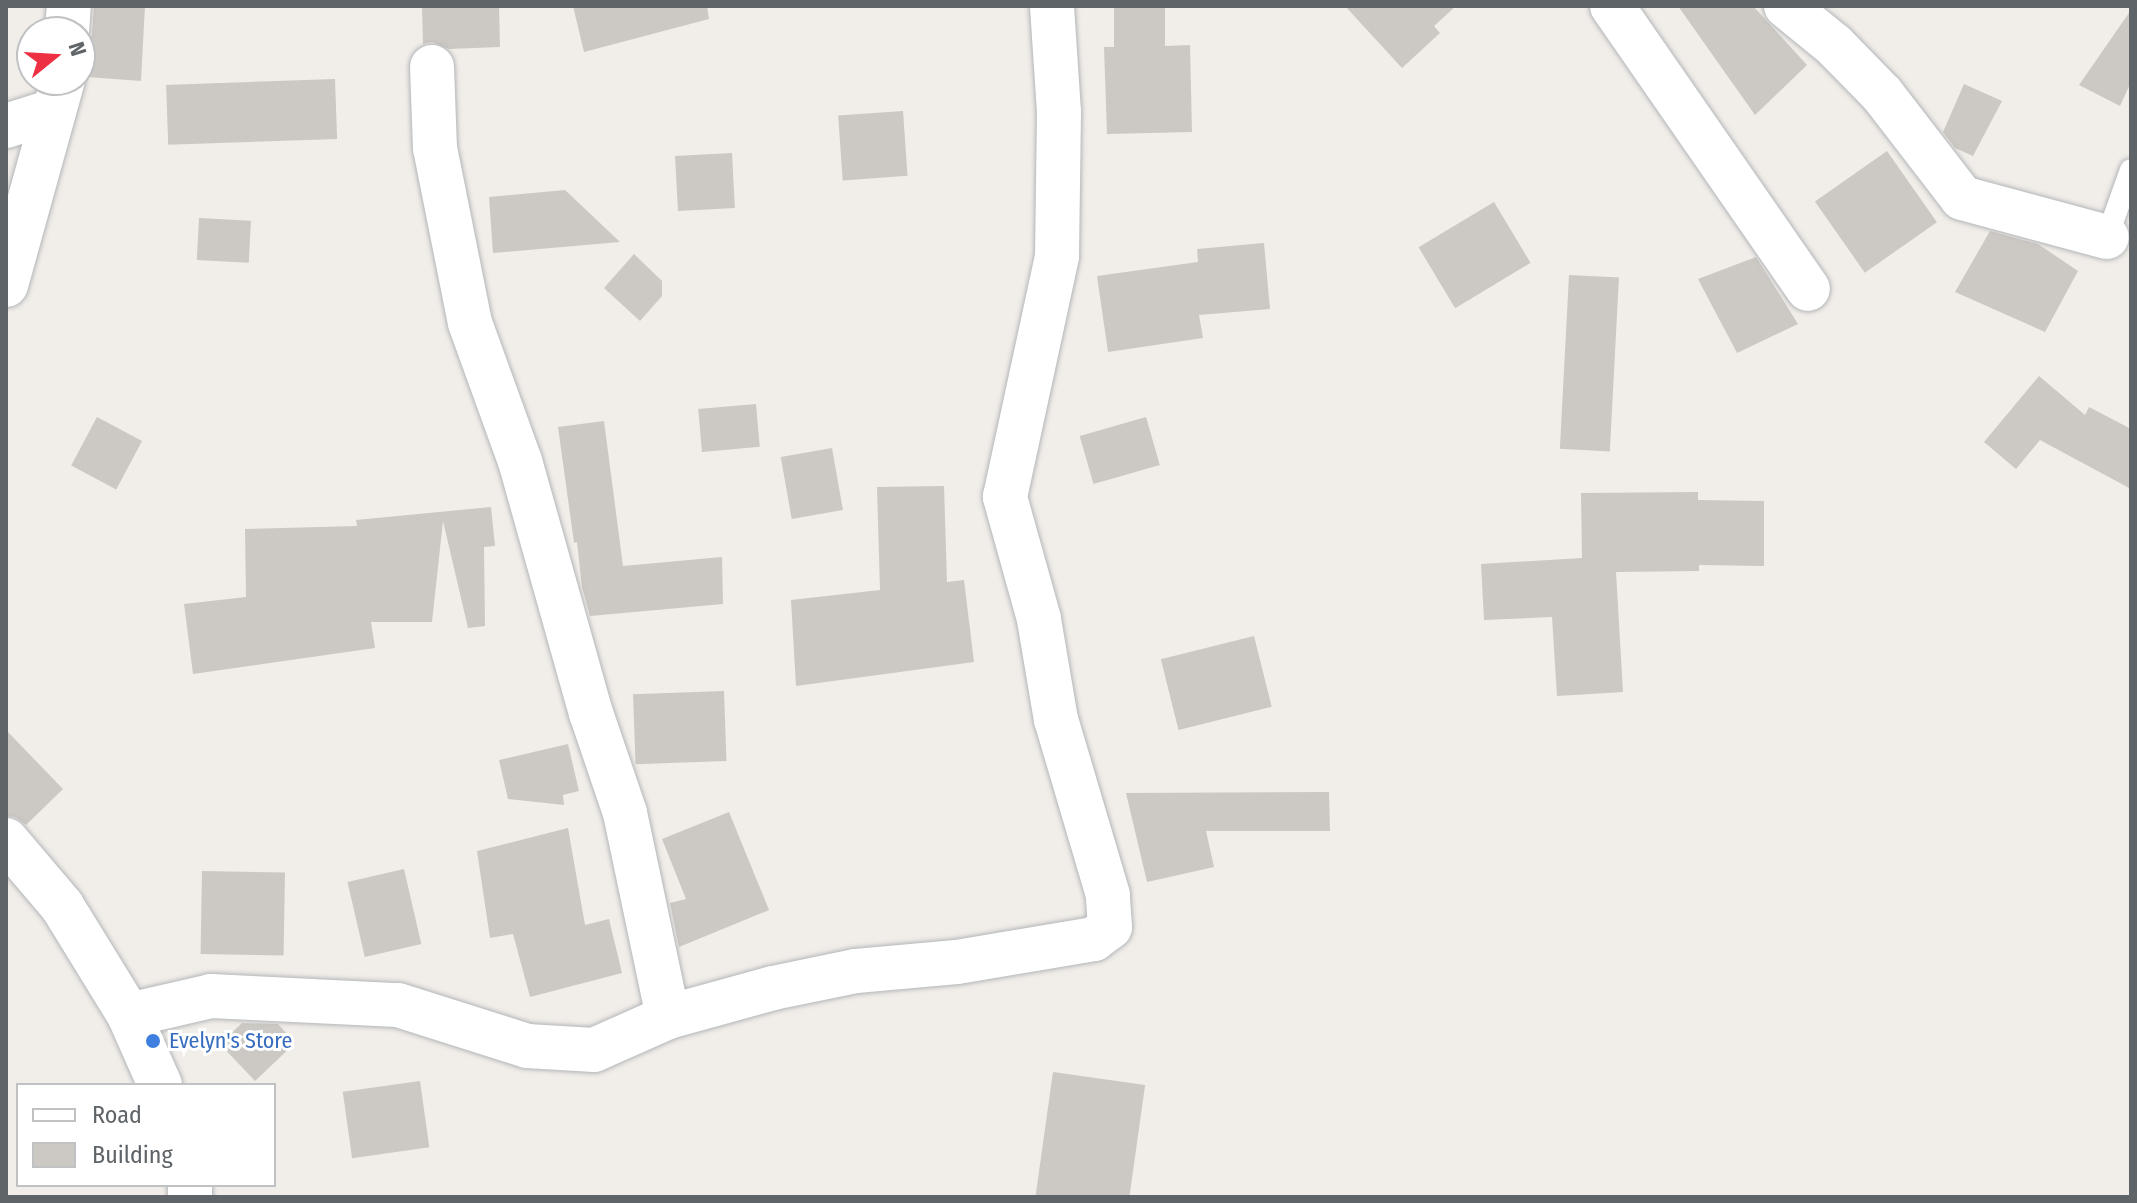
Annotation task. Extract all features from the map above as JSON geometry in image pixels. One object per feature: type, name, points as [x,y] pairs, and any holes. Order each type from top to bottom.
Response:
[{"type":"street","points":[[129,1015],[211,996],[398,1005],[527,1046],[594,1050],[668,1017],[773,988],[856,971],[957,962],[1094,939],[1110,927],[1108,895],[1056,720],[1039,619],[1005,497],[1057,256],[1059,112],[1052,6]]},
{"type":"street","points":[[1612,6],[1808,289]]},
{"type":"street","points":[[1786,6],[1834,45],[1882,94],[1962,198],[2107,237]]},
{"type":"street","points":[[432,67],[435,148],[470,323],[520,461],[591,713],[625,813],[668,1017]]},
{"type":"street","points":[[6,285],[35,120]]},
{"type":"street","points":[[6,840],[62,906],[129,1015],[159,1083]]},
{"type":"lane","points":[[2107,237],[2131,170]]},
{"type":"building","points":[[94,6],[145,6],[141,81],[96,78],[96,16],[93,16]]},
{"type":"building","points":[[422,6],[499,6],[500,47],[448,49],[432,42],[423,44]]},
{"type":"building","points":[[573,6],[707,6],[709,19],[584,52]]},
{"type":"building","points":[[1114,6],[1165,6],[1165,46],[1190,45],[1192,132],[1107,134],[1104,47],[1114,47]]},
{"type":"building","points":[[1345,6],[1456,6],[1434,26],[1440,33],[1402,68]]},
{"type":"building","points":[[1678,6],[1753,6],[1807,65],[1755,115]]},
{"type":"building","points":[[2131,10],[2131,82],[2120,106],[2079,85]]},
{"type":"building","points":[[335,79],[337,139],[168,145],[166,85]]},
{"type":"building","points":[[1964,84],[2002,101],[1973,156],[1955,148],[1943,132]]},
{"type":"building","points":[[903,111],[908,176],[843,180],[838,116]]},
{"type":"building","points":[[1887,151],[1937,222],[1865,273],[1815,201]]},
{"type":"building","points":[[732,153],[735,208],[678,211],[675,156]]},
{"type":"building","points":[[565,190],[620,242],[493,253],[489,197]]},
{"type":"building","points":[[1494,202],[1531,263],[1455,308],[1419,247]]},
{"type":"building","points":[[199,218],[251,221],[249,263],[197,260]]},
{"type":"building","points":[[1990,231],[2038,244],[2078,271],[2045,332],[1955,292]]},
{"type":"building","points":[[1264,243],[1270,309],[1199,315],[1203,338],[1108,352],[1097,276],[1198,262],[1197,249]]},
{"type":"building","points":[[634,254],[662,281],[662,296],[640,321],[604,288]]},
{"type":"building","points":[[1756,257],[1798,324],[1737,353],[1698,279]]},
{"type":"building","points":[[1569,275],[1619,278],[1610,451],[1560,449]]},
{"type":"building","points":[[2039,376],[2085,415],[2089,407],[2131,429],[2131,489],[2040,440],[2016,469],[1984,442]]},
{"type":"building","points":[[756,404],[760,447],[702,452],[698,409]]},
{"type":"building","points":[[97,417],[142,441],[116,490],[71,466]]},
{"type":"building","points":[[1146,417],[1160,465],[1093,484],[1080,436]]},
{"type":"building","points":[[604,421],[623,566],[722,557],[723,604],[590,616],[582,587],[577,542],[574,543],[558,427]]},
{"type":"building","points":[[832,448],[843,510],[792,519],[781,457]]},
{"type":"building","points":[[944,486],[947,582],[964,580],[974,662],[796,686],[791,600],[880,590],[877,487]]},
{"type":"building","points":[[1698,492],[1698,500],[1764,501],[1764,566],[1699,565],[1699,571],[1616,572],[1623,692],[1557,696],[1552,617],[1484,620],[1481,564],[1582,558],[1581,493]]},
{"type":"building","points":[[491,507],[495,546],[484,547],[485,626],[468,628],[443,521],[432,622],[371,622],[375,648],[193,674],[184,604],[246,597],[245,529],[357,526],[356,520]]},
{"type":"building","points":[[1254,636],[1272,707],[1179,730],[1161,659]]},
{"type":"building","points":[[724,691],[726,761],[635,764],[633,694]]},
{"type":"building","points":[[6,730],[63,789],[26,825],[15,817],[6,816]]},
{"type":"building","points":[[568,744],[579,791],[563,795],[564,805],[508,799],[499,760]]},
{"type":"building","points":[[1329,792],[1330,831],[1206,831],[1214,867],[1147,882],[1126,793]]},
{"type":"building","points":[[729,812],[769,910],[679,947],[670,903],[686,899],[662,839]]},
{"type":"building","points":[[568,828],[585,925],[609,919],[622,973],[530,997],[513,934],[490,938],[477,851]]},
{"type":"building","points":[[404,869],[421,944],[365,957],[347,882]]},
{"type":"building","points":[[202,871],[285,872],[284,955],[201,954]]},
{"type":"building","points":[[242,1023],[278,1024],[295,1043],[255,1081],[220,1044]]},
{"type":"building","points":[[1053,1072],[1145,1085],[1129,1197],[1035,1197]]},
{"type":"building","points":[[420,1081],[429,1147],[352,1158],[343,1092]]},
{"type":"place","name":"Evelyn's Store","points":[[153,1041]]}]
